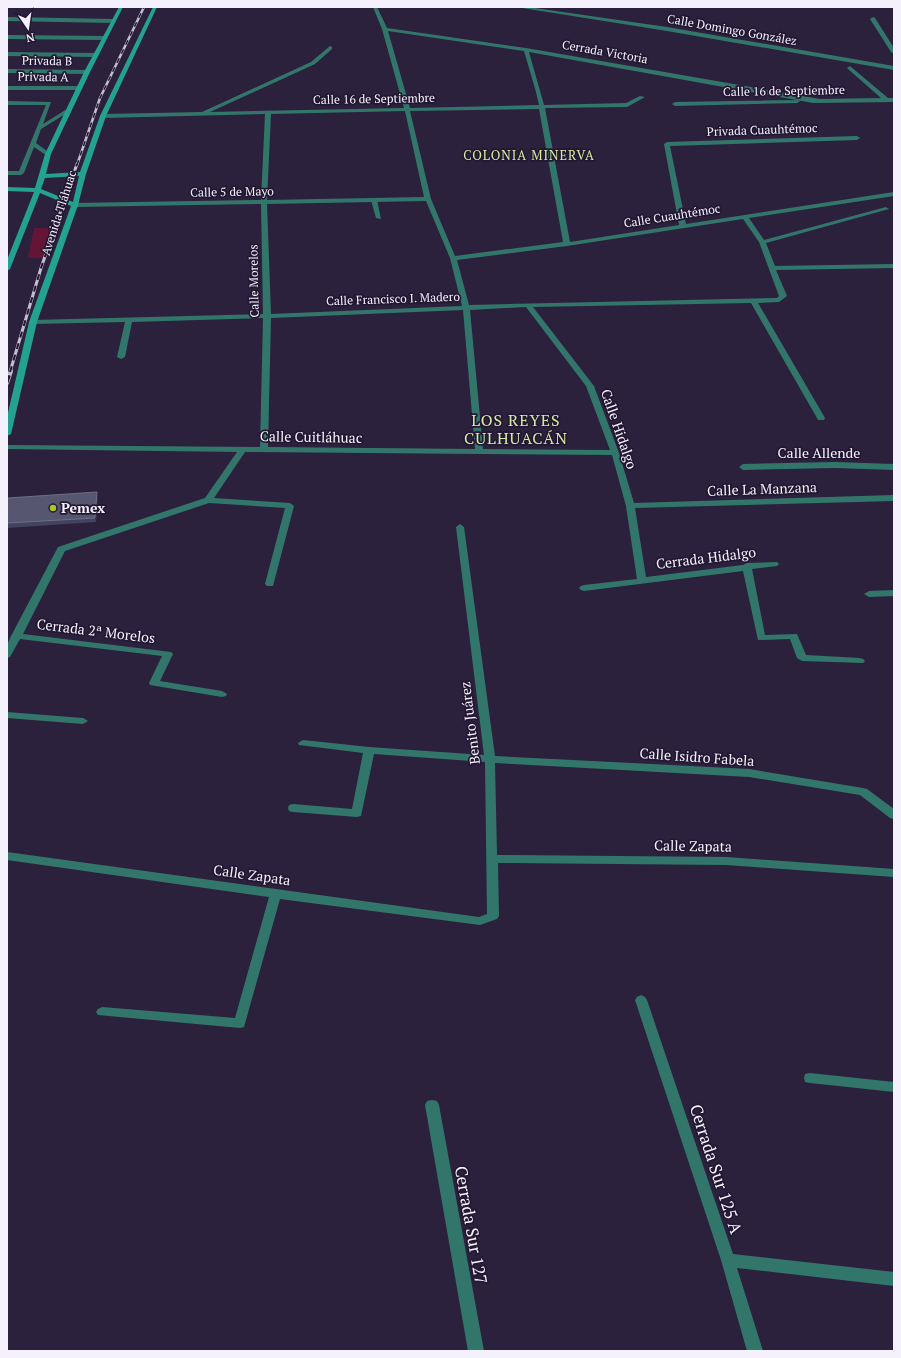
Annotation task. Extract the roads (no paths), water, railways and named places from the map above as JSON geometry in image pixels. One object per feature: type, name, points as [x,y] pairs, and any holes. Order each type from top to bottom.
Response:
[{"type":"main road","name":"Avenida Tláhuac","points":[[7,268],[38,190],[48,154],[87,72],[121,7]]},
{"type":"main road","name":"Avenida Tláhuac","points":[[7,434],[33,322],[75,205],[83,174],[103,116],[155,7]]},
{"type":"main road","points":[[43,176],[83,174]]},
{"type":"main road","points":[[7,189],[38,190]]},
{"type":"main road","name":"Calle 5 de Mayo","points":[[38,190],[75,205]]},
{"type":"street","points":[[375,7],[385,29],[407,109],[428,199],[453,258],[466,308],[479,452]]},
{"type":"street","name":"Calle Domingo González","points":[[518,7],[667,29],[894,68]]},
{"type":"street","points":[[7,19],[113,21]]},
{"type":"street","points":[[873,19],[894,52]]},
{"type":"street","name":"Cerrada Victoria","points":[[385,29],[526,50],[820,101]]},
{"type":"street","points":[[7,37],[104,38]]},
{"type":"street","points":[[201,114],[313,63],[330,48]]},
{"type":"street","points":[[526,50],[542,107],[567,244]]},
{"type":"street","points":[[7,54],[96,55]]},
{"type":"street","points":[[850,68],[886,100]]},
{"type":"street","name":"Privada B","points":[[7,71],[87,72]]},
{"type":"street","name":"Privada A","points":[[7,88],[80,88]]},
{"type":"street","name":"Calle 16 de Septiembre","points":[[103,116],[627,105],[642,97]]},
{"type":"street","name":"Calle 16 de Septiembre","points":[[675,104],[894,100]]},
{"type":"street","name":"Calle Morelos","points":[[264,450],[267,316],[264,203],[268,112]]},
{"type":"street","name":"Privada Cuauhtémoc","points":[[683,226],[667,144],[857,138]]},
{"type":"street","name":"Calle Cuauhtémoc","points":[[453,258],[567,244],[894,194]]},
{"type":"street","name":"Calle 5 de Mayo","points":[[75,205],[264,203],[428,199]]},
{"type":"street","points":[[762,242],[886,209]]},
{"type":"street","name":"Calle Francisco I. Madero","points":[[33,322],[267,316],[528,305],[774,301],[782,298],[783,296],[773,268],[762,242],[744,216]]},
{"type":"street","points":[[773,268],[894,266]]},
{"type":"street","points":[[754,301],[821,418]]},
{"type":"street","name":"Calle Hidalgo","points":[[528,305],[590,386],[615,453],[630,506],[642,580]]},
{"type":"street","points":[[121,357],[130,320]]},
{"type":"street","name":"Calle Cuitláhuac","points":[[7,447],[615,453]]},
{"type":"street","points":[[208,500],[242,450]]},
{"type":"street","name":"Calle Allende","points":[[743,468],[835,465],[894,467]]},
{"type":"street","name":"Calle La Manzana","points":[[630,506],[894,498]]},
{"type":"street","points":[[7,655],[61,549],[208,500],[290,506],[270,584]]},
{"type":"street","name":"Benito Juárez","points":[[460,528],[490,759],[493,916]]},
{"type":"street","name":"Cerrada Hidalgo","points":[[584,588],[747,566],[774,564]]},
{"type":"street","points":[[747,566],[761,638],[794,636],[802,658],[860,661]]},
{"type":"street","points":[[869,594],[894,593]]},
{"type":"street","name":"Cerrada 2ª Morelos","points":[[16,636],[168,654],[154,683],[222,694]]},
{"type":"street","points":[[7,715],[83,721]]},
{"type":"street","name":"Calle Isidro Fabela","points":[[303,743],[369,750],[490,759],[749,773],[863,792],[894,814]]},
{"type":"street","points":[[293,808],[357,813],[369,750]]},
{"type":"street","name":"Calle Zapata","points":[[7,856],[480,921],[493,916]]},
{"type":"street","name":"Calle Zapata","points":[[492,859],[726,861],[894,873]]},
{"type":"street","points":[[102,1012],[240,1022],[276,894]]},
{"type":"street","name":"Cerrada Sur 125 A","points":[[641,1000],[728,1260],[756,1351]]},
{"type":"street","points":[[810,1078],[894,1087]]},
{"type":"street","name":"Cerrada Sur 127","points":[[432,1105],[476,1351]]},
{"type":"street","points":[[728,1260],[894,1279]]},
{"type":"lane","points":[[7,102],[49,103],[21,173],[7,173]]},
{"type":"lane","points":[[40,128],[69,110]]},
{"type":"lane","points":[[33,143],[48,154]]},
{"type":"lane","points":[[374,200],[379,218]]},
{"type":"railway","points":[[77,165],[100,98],[144,7]]},
{"type":"railway","points":[[10,372],[41,268],[77,164]]},
{"type":"railway","points":[[7,383],[11,371]]},
{"type":"place","name":"Pemex","points":[[53,508]]},
{"type":"district","name":"COLONIA MINERVA","points":[[529,155]]},
{"type":"district","name":"LOS REYES CULHUACÁN","points":[[516,429]]}]
